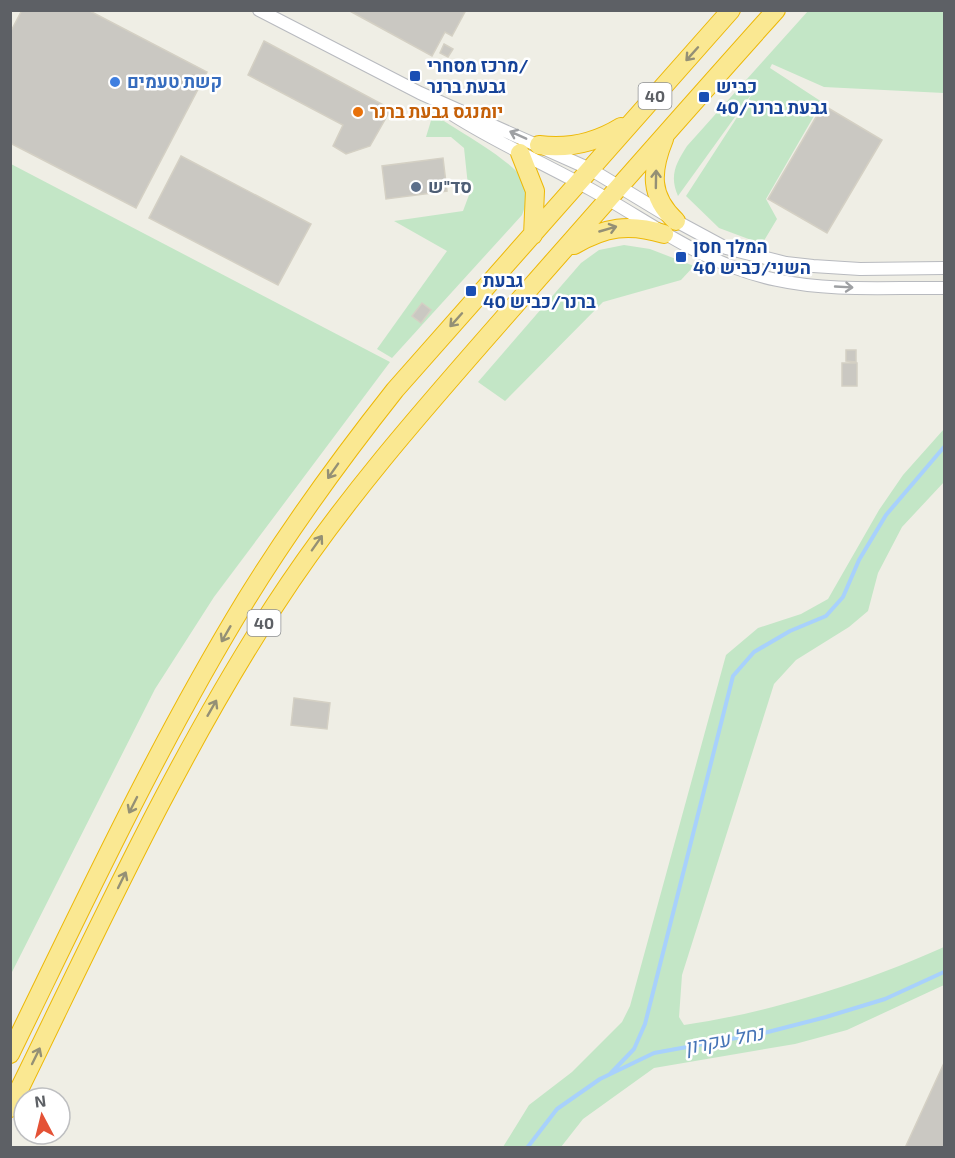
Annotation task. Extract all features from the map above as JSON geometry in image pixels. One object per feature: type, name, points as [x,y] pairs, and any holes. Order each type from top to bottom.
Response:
[{"type":"highway","name":"40","points":[[10,1054],[147,778],[247,599],[338,464],[388,399],[731,10]]},
{"type":"highway","name":"40","points":[[10,1108],[176,772],[275,605],[326,530],[384,457],[613,193],[776,10]]},
{"type":"highway","points":[[539,145],[561,147],[585,143],[615,130],[641,111]]},
{"type":"highway","points":[[558,256],[586,237],[608,228],[670,227],[655,186],[659,152],[668,131]]},
{"type":"highway","points":[[520,153],[535,191],[533,235]]},
{"type":"street","points":[[259,10],[420,93],[539,145],[584,176],[670,227],[710,260],[779,281],[851,287],[945,288]]},
{"type":"street","points":[[420,93],[463,121],[520,153],[584,176],[613,193]]},
{"type":"street","points":[[670,227],[726,249],[786,263],[860,269],[945,268]]},
{"type":"green space","points":[[808,11],[944,11],[944,93],[824,87],[772,64],[770,68],[822,102],[766,199],[777,219],[762,244],[719,228],[686,196],[758,85],[678,196],[674,182],[675,170],[687,146]]},
{"type":"green space","points":[[433,114],[495,154],[516,171],[525,183],[526,202],[522,215],[392,358],[377,349],[447,251],[394,221],[463,211],[469,195],[464,148],[451,137],[426,137]]},
{"type":"green space","points":[[11,164],[390,362],[214,597],[155,689],[11,974]]},
{"type":"green space","points":[[624,245],[650,249],[694,266],[681,280],[603,302],[505,401],[478,382],[581,263],[599,250]]},
{"type":"green space","points":[[944,429],[944,482],[902,527],[878,573],[868,611],[849,627],[796,660],[774,684],[682,975],[679,1017],[684,1025],[749,1013],[850,984],[944,947],[944,985],[847,1030],[795,1044],[654,1068],[583,1119],[561,1147],[503,1147],[529,1105],[572,1072],[622,1022],[630,1006],[726,655],[758,628],[801,614],[828,599],[879,510],[903,475]]},
{"type":"building","points":[[22,10],[88,10],[207,72],[136,208],[10,143],[10,33]]},
{"type":"building","points":[[348,10],[466,10],[452,36],[445,32],[432,56]]},
{"type":"building","points":[[264,41],[391,109],[370,146],[346,154],[333,146],[343,125],[248,75]]},
{"type":"building","points":[[444,44],[453,49],[448,57],[440,53]]},
{"type":"building","points":[[823,105],[882,140],[827,233],[768,199]]},
{"type":"building","points":[[181,156],[311,224],[278,285],[149,218]]},
{"type":"building","points":[[443,158],[447,191],[386,199],[382,166]]},
{"type":"building","points":[[422,303],[431,310],[421,323],[412,316]]},
{"type":"building","points":[[846,350],[856,350],[856,362],[846,361]]},
{"type":"building","points":[[842,363],[857,363],[857,386],[842,386]]},
{"type":"building","points":[[294,698],[330,703],[327,729],[291,725]]},
{"type":"building","points":[[944,1063],[944,1148],[905,1148]]},
{"type":"waterway","points":[[610,1074],[634,1049],[645,1024],[733,676],[754,652],[790,631],[826,616],[843,597],[859,560],[886,515],[944,447]]},
{"type":"waterway","name":"נחל עקרון","points":[[527,1148],[557,1109],[600,1079],[654,1053],[764,1033],[826,1017],[885,999],[944,972]]},
{"type":"place","name":"מרכז מסחרי/ גבעת ברנר","points":[[415,76]]},
{"type":"place","name":"קשת טעמים","points":[[115,82]]},
{"type":"place","name":"כביש 40/גבעת ברנר","points":[[704,97]]},
{"type":"place","name":"יומנגס גבעת ברנר","points":[[358,112]]},
{"type":"place","name":"סד\"ש","points":[[416,187]]},
{"type":"place","name":"המלך חסן השני/כביש 40","points":[[681,257]]},
{"type":"place","name":"גבעת ברנר/כביש 40","points":[[471,291]]}]
